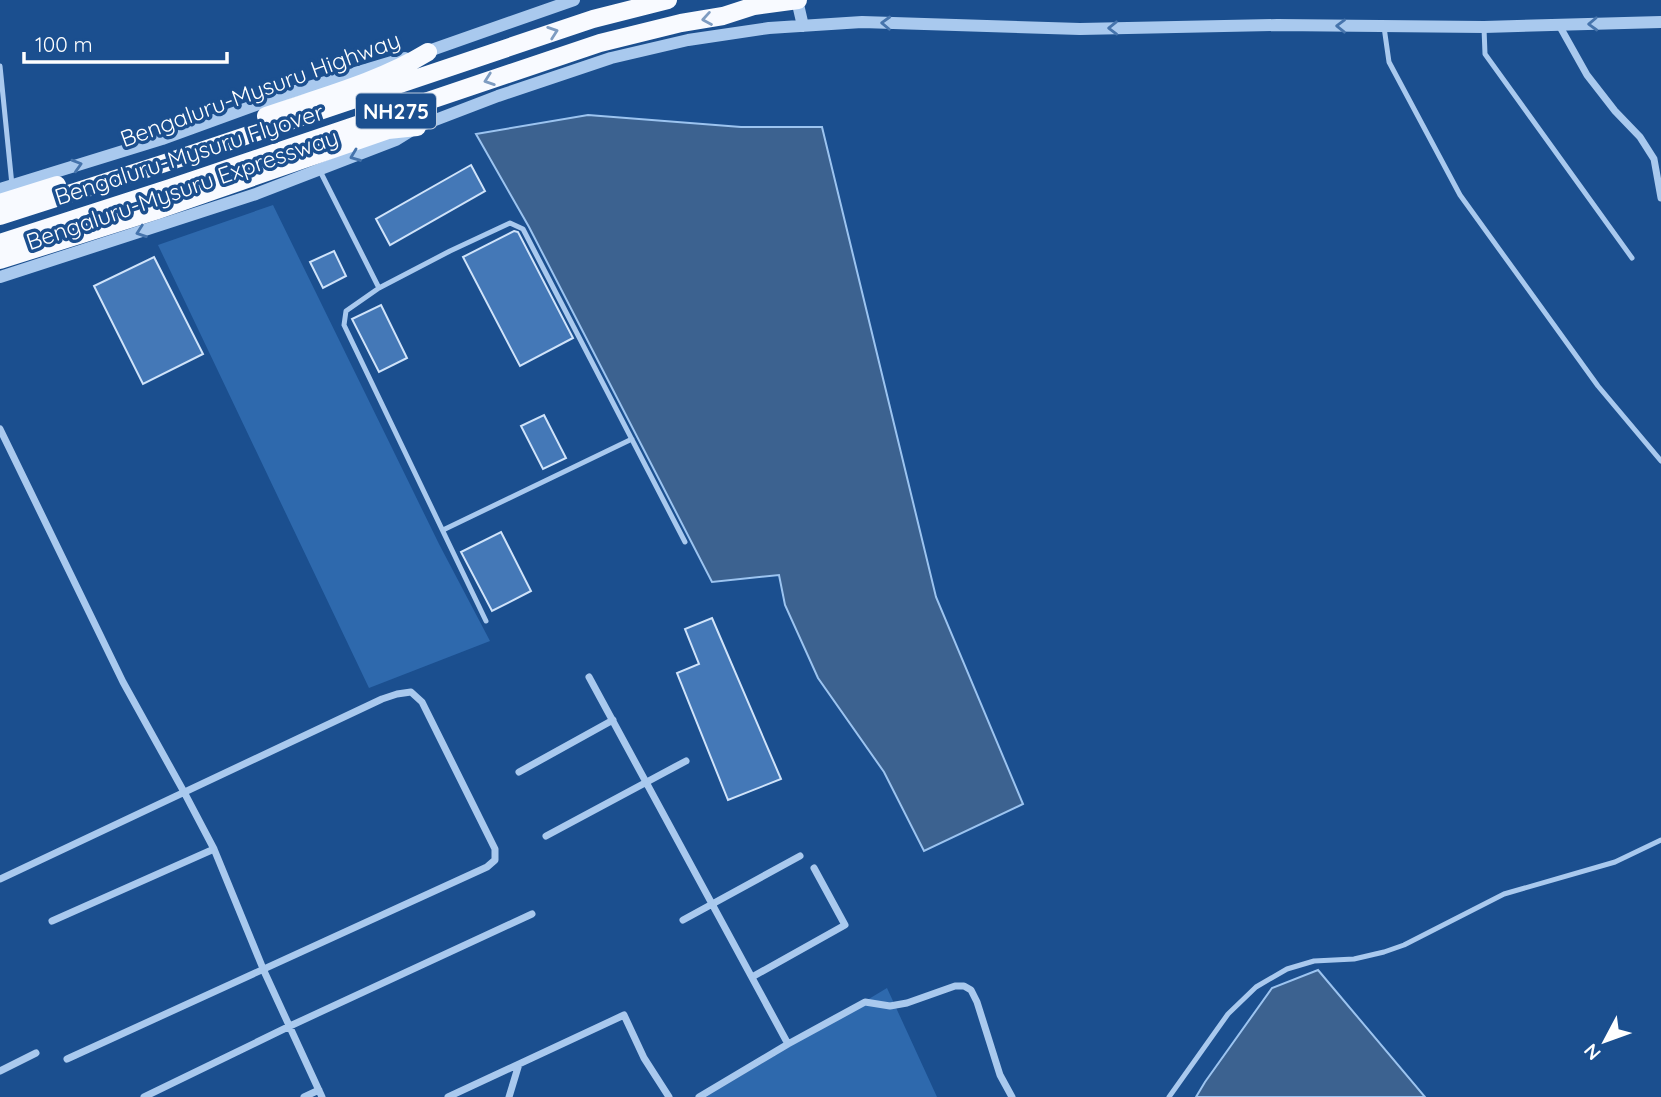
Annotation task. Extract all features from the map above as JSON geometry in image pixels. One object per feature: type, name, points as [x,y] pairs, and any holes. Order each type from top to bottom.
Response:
[{"type":"highway","name":"Bengaluru-Mysuru Flyover","points":[[0,216],[593,19],[668,0]]},
{"type":"highway","name":"Bengaluru-Mysuru Flyover","points":[[0,243],[600,43],[640,32],[723,16],[754,6],[797,0]]},
{"type":"highway","name":"Bengaluru-Mysuru Highway","points":[[0,202],[131,163],[360,83],[406,65],[428,52]]},
{"type":"highway","name":"Bengaluru-Mysuru Expressway","points":[[0,260],[155,211],[388,130],[417,127]]},
{"type":"street","name":"Bengaluru-Mysuru Highway","points":[[428,52],[574,0]]},
{"type":"street","points":[[797,0],[803,26]]},
{"type":"street","name":"Bengaluru-Mysuru Expressway","points":[[0,277],[256,194],[397,141],[417,127],[498,96],[611,58],[688,40],[769,28],[862,22],[1080,29],[1277,24],[1484,27],[1661,22]]},
{"type":"street","points":[[1559,25],[1587,75],[1658,162],[1661,198]]},
{"type":"street","name":"NH275","points":[[6,187],[162,139],[371,67],[428,52]]},
{"type":"street","points":[[0,429],[122,682],[214,849],[264,971],[320,1094],[304,1097]]},
{"type":"street","points":[[589,677],[788,1044]]},
{"type":"street","points":[[0,879],[382,699],[411,692],[422,702],[495,849],[495,860],[487,867],[68,1059]]},
{"type":"street","points":[[519,772],[613,720]]},
{"type":"street","points":[[546,836],[686,761]]},
{"type":"street","points":[[52,921],[214,849]]},
{"type":"street","points":[[683,920],[800,856]]},
{"type":"street","points":[[752,977],[845,925],[814,867]]},
{"type":"street","points":[[144,1097],[532,914]]},
{"type":"street","points":[[699,1097],[865,1002],[890,1006],[907,1003],[955,986],[964,986],[971,990],[1000,1075],[1012,1097]]},
{"type":"street","points":[[448,1097],[624,1015],[644,1058],[669,1097]]},
{"type":"street","points":[[0,1071],[36,1053]]},
{"type":"street","points":[[509,1097],[519,1064]]},
{"type":"lane","points":[[1384,27],[1389,62],[1460,195],[1598,386],[1661,461]]},
{"type":"lane","points":[[1484,27],[1485,54],[1632,258]]},
{"type":"lane","points":[[0,66],[6,187]]},
{"type":"lane","points":[[319,169],[380,288]]},
{"type":"lane","points":[[486,621],[344,325],[346,311],[380,288],[510,223],[523,229],[685,542]]},
{"type":"lane","points":[[443,530],[632,439]]},
{"type":"lane","points":[[1169,1097],[1228,1014],[1256,987],[1278,974],[1300,964],[1354,959],[1404,946],[1504,894],[1615,862],[1661,840]]},
{"type":"shaded area","points":[[588,115],[741,127],[822,127],[936,597],[1023,804],[924,851],[884,772],[818,678],[785,605],[779,575],[712,582],[529,227],[476,134]]},
{"type":"shaded area","points":[[273,205],[439,544],[490,641],[369,688],[158,245]]},
{"type":"shaded area","points":[[1318,970],[1425,1097],[1196,1097],[1272,988]]},
{"type":"shaded area","points":[[887,988],[937,1097],[706,1097]]},
{"type":"building","points":[[471,165],[485,191],[390,245],[376,219]]},
{"type":"building","points":[[514,231],[518,232],[573,338],[520,366],[463,257]]},
{"type":"building","points":[[334,251],[346,276],[323,288],[310,262]]},
{"type":"building","points":[[154,257],[203,354],[143,384],[94,286]]},
{"type":"building","points":[[381,305],[407,358],[379,372],[352,319]]},
{"type":"building","points":[[544,415],[566,458],[543,469],[521,426]]},
{"type":"building","points":[[501,532],[531,591],[492,611],[461,552]]},
{"type":"building","points":[[712,618],[781,779],[728,800],[677,673],[699,664],[685,629]]}]
